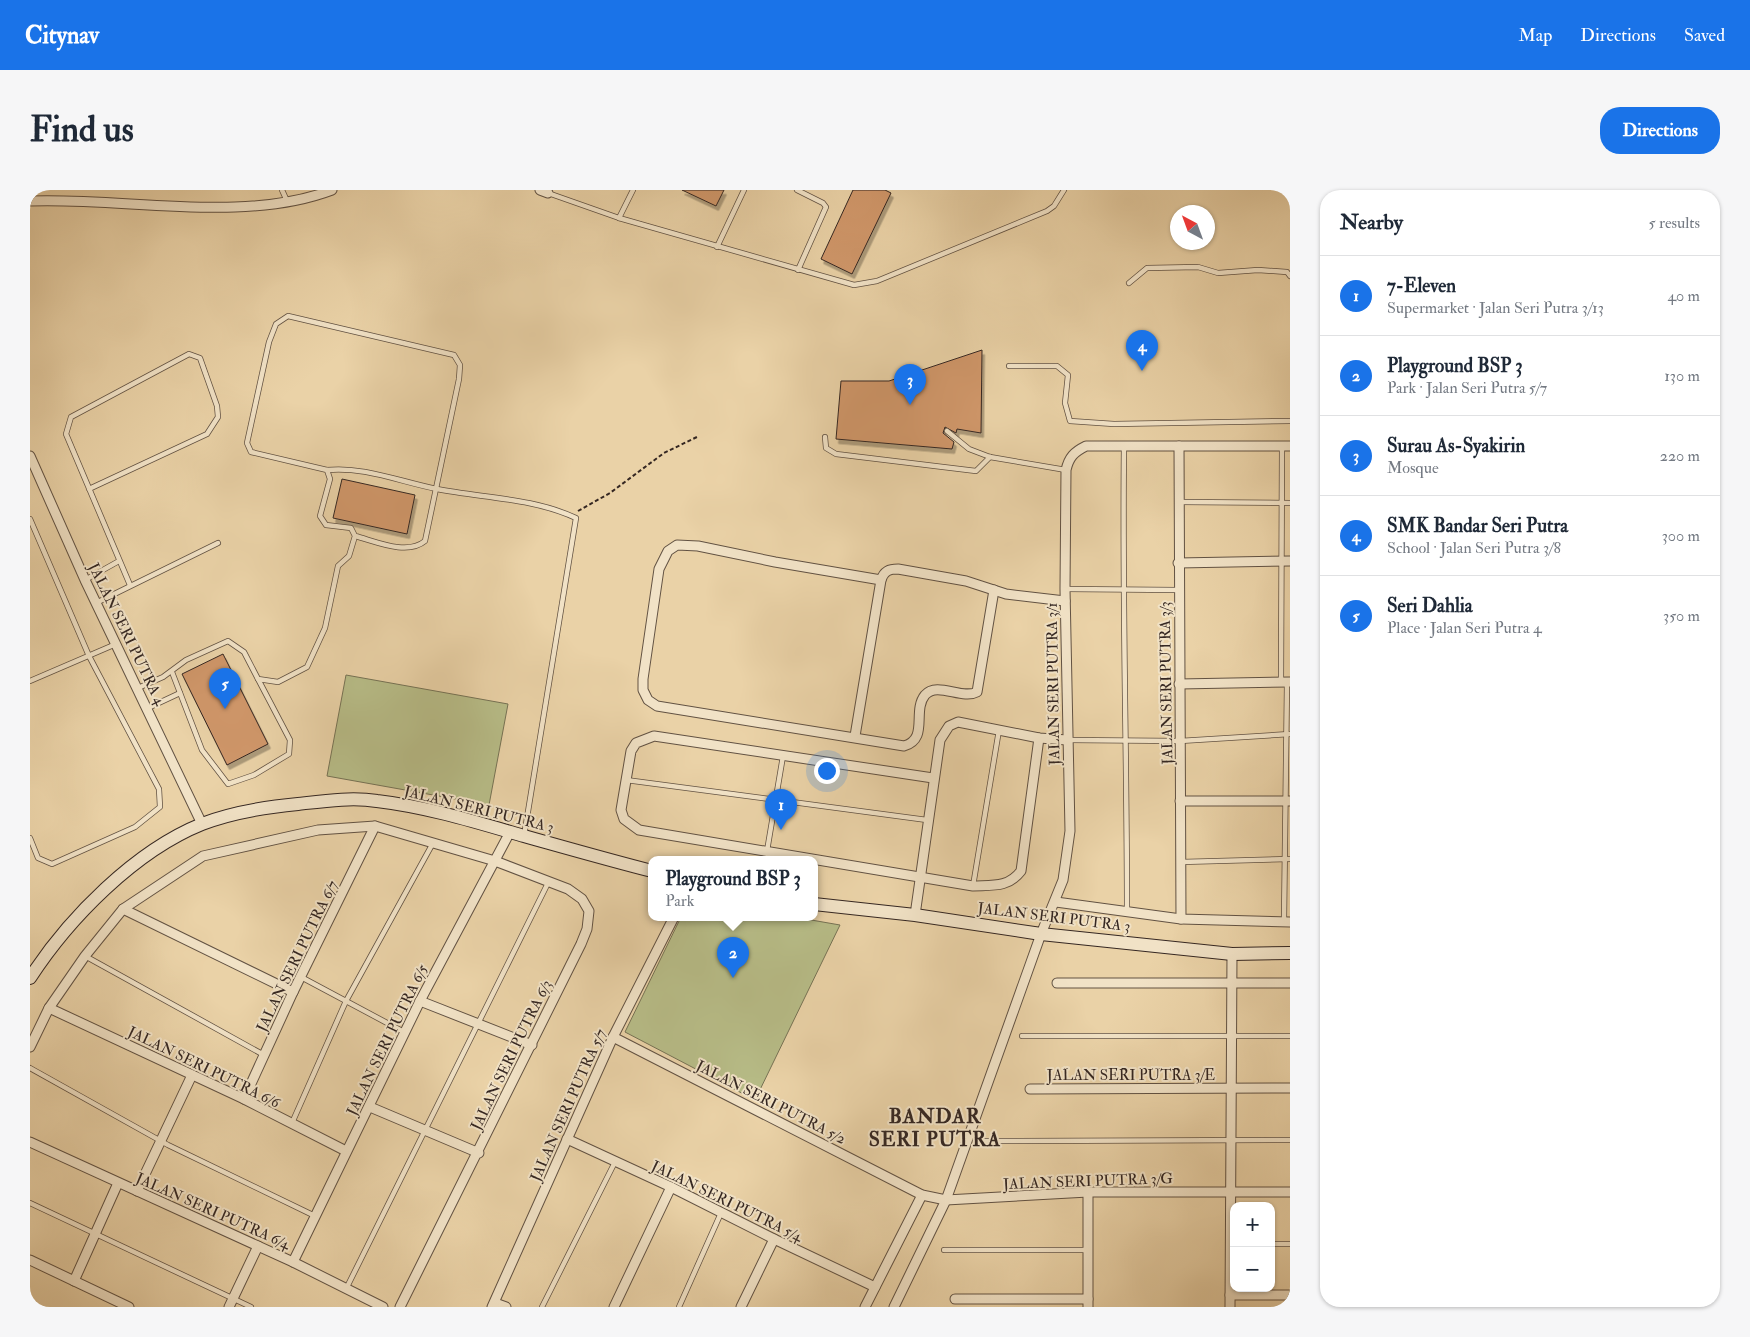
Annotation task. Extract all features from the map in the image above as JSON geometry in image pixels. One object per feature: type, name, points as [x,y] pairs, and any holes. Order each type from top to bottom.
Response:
[{"type":"street","points":[[30,201],[260,206],[313,197],[332,190]]},
{"type":"street","points":[[30,207],[40,200]]},
{"type":"street","points":[[1066,470],[1068,460],[1076,451],[1086,446],[1286,446]]},
{"type":"street","name":"JALAN SERI PUTRA 3/3","points":[[1179,446],[1178,684],[1181,919]]},
{"type":"street","name":"JALAN SERI PUTRA 4","points":[[30,456],[85,580],[202,824]]},
{"type":"street","name":"JALAN SERI PUTRA 3/1","points":[[894,1307],[946,1200],[1041,934],[1056,902],[1063,880],[1070,831],[1065,601],[1066,470]]},
{"type":"street","points":[[881,580],[775,562],[688,544],[677,546],[668,552],[659,569],[643,690],[648,700],[657,706],[855,736],[904,746],[912,743],[918,736],[922,700],[926,693],[935,689],[970,696],[977,692],[994,590]]},
{"type":"street","points":[[1178,563],[1286,561]]},
{"type":"street","points":[[855,736],[881,580],[883,574],[889,570],[898,569],[966,581],[1013,595],[1065,601]]},
{"type":"street","points":[[1178,684],[1286,682]]},
{"type":"street","points":[[915,915],[933,778],[940,740],[949,726],[958,722],[1039,738],[1067,740]]},
{"type":"street","points":[[798,856],[639,830],[624,819],[621,810],[631,751],[636,743],[654,736],[933,778]]},
{"type":"street","points":[[818,859],[973,886],[1005,884],[1014,880],[1021,871],[1039,738]]},
{"type":"street","name":"JALAN SERI PUTRA 3","points":[[30,978],[71,923],[104,890],[143,859],[202,824],[245,811],[327,800],[376,800],[432,810],[648,870]]},
{"type":"street","points":[[1180,801],[1287,801]]},
{"type":"street","name":"JALAN SERI PUTRA 6/3","points":[[30,1047],[49,1008],[85,956],[124,909],[203,856],[318,830],[375,826],[495,860],[568,889],[582,899],[589,911],[587,930],[479,1153],[400,1307]]},
{"type":"street","name":"JALAN SERI PUTRA 6/7","points":[[244,1099],[293,992],[375,826]]},
{"type":"street","name":"JALAN SERI PUTRA 6/5","points":[[293,1262],[346,1151],[370,1107],[404,1032],[510,832]]},
{"type":"street","points":[[1056,902],[1181,919],[1287,923]]},
{"type":"street","name":"JALAN SERI PUTRA 3","points":[[818,904],[915,915],[1041,934],[1232,954],[1290,953]]},
{"type":"street","points":[[124,909],[293,992]]},
{"type":"street","name":"JALAN SERI PUTRA 5/7","points":[[494,1305],[613,1037],[672,921]]},
{"type":"street","points":[[1231,1202],[1232,954]]},
{"type":"street","points":[[1056,983],[1290,983]]},
{"type":"street","points":[[420,1001],[532,1045]]},
{"type":"street","name":"JALAN SERI PUTRA 6/6","points":[[49,1008],[244,1099],[346,1151]]},
{"type":"street","name":"JALAN SERI PUTRA 5/2","points":[[613,1037],[922,1195],[946,1200]]},
{"type":"street","points":[[137,1191],[162,1142],[192,1075]]},
{"type":"street","name":"JALAN SERI PUTRA 3/E","points":[[1030,1089],[1290,1088]]},
{"type":"street","points":[[370,1107],[479,1153]]},
{"type":"street","name":"JALAN SERI PUTRA 5/4","points":[[567,1139],[671,1187],[774,1240],[875,1287]]},
{"type":"street","name":"JALAN SERI PUTRA 6/4","points":[[30,1142],[293,1262],[383,1307]]},
{"type":"street","points":[[74,1281],[118,1183]]},
{"type":"street","points":[[614,1307],[671,1187]]},
{"type":"street","points":[[955,1299],[1088,1303],[1088,1192]]},
{"type":"street","name":"JALAN SERI PUTRA 3/G","points":[[946,1200],[1088,1192],[1290,1192]]},
{"type":"street","points":[[865,1307],[922,1195]]},
{"type":"street","points":[[741,1307],[774,1240]]},
{"type":"street","points":[[230,1307],[258,1246]]},
{"type":"street","points":[[1230,1307],[1232,1247]]},
{"type":"street","points":[[30,1260],[129,1307]]},
{"type":"street","points":[[1230,1295],[1290,1295]]},
{"type":"street","points":[[494,1305],[506,1307]]},
{"type":"lane","points":[[282,190],[287,201]]},
{"type":"lane","points":[[619,218],[633,190]]},
{"type":"lane","points":[[717,247],[744,190]]},
{"type":"lane","points":[[797,190],[823,203],[826,208],[798,270]]},
{"type":"lane","points":[[544,191],[619,218],[717,247],[849,284],[864,285],[1046,212],[1054,206],[1064,190]]},
{"type":"lane","points":[[1129,283],[1147,268],[1198,267],[1218,272],[1258,270],[1287,272],[1290,276]]},
{"type":"lane","points":[[355,536],[401,547],[417,548],[425,541],[436,489],[459,379],[460,365],[454,355],[288,316],[276,324],[269,342],[248,443],[252,452],[327,470],[344,468],[436,489],[551,507],[576,518],[524,836]]},
{"type":"lane","points":[[89,489],[207,434],[218,417],[217,406],[200,358],[188,354],[71,417],[66,434],[119,561],[130,585]]},
{"type":"lane","points":[[1009,366],[1057,366],[1068,375],[1065,403],[1070,421],[1114,424],[1290,421]]},
{"type":"lane","points":[[947,431],[968,449],[990,457],[1066,470]]},
{"type":"lane","points":[[825,437],[826,448],[836,454],[949,469],[976,471],[990,457]]},
{"type":"lane","points":[[1124,445],[1122,590],[1127,738],[1127,912]]},
{"type":"lane","points":[[1286,446],[1282,503],[1286,561],[1288,734],[1284,859],[1287,923]]},
{"type":"lane","points":[[258,679],[278,682],[306,667],[325,628],[338,566],[349,556],[355,536],[351,528],[326,525],[320,516],[330,479],[327,470]]},
{"type":"lane","points":[[1178,502],[1290,503]]},
{"type":"lane","points":[[30,520],[89,656],[159,788],[160,807],[135,827],[52,864],[38,858],[30,838]]},
{"type":"lane","points":[[96,603],[218,543]]},
{"type":"lane","points":[[85,580],[119,561]]},
{"type":"lane","points":[[1065,589],[1178,590]]},
{"type":"lane","points":[[138,688],[172,672],[186,660],[228,641],[244,652],[290,740],[289,754],[254,775],[228,784],[202,750],[172,672]]},
{"type":"lane","points":[[30,680],[116,644]]},
{"type":"lane","points":[[148,708],[180,693]]},
{"type":"lane","points":[[973,886],[999,730]]},
{"type":"lane","points":[[1067,740],[1127,738],[1180,741],[1288,734]]},
{"type":"lane","points":[[767,851],[783,756]]},
{"type":"lane","points":[[625,780],[927,820]]},
{"type":"lane","points":[[291,1124],[346,1001],[434,842]]},
{"type":"lane","points":[[1181,862],[1290,859]]},
{"type":"lane","points":[[346,1289],[549,882]]},
{"type":"lane","points":[[85,956],[265,1056]]},
{"type":"lane","points":[[301,977],[404,1032]]},
{"type":"lane","points":[[1022,1036],[1290,1036]]},
{"type":"lane","points":[[30,1068],[162,1142],[315,1216]]},
{"type":"lane","points":[[985,1141],[1290,1140]]},
{"type":"lane","points":[[542,1307],[615,1162]]},
{"type":"lane","points":[[30,1203],[251,1307]]},
{"type":"lane","points":[[678,1307],[722,1212]]},
{"type":"lane","points":[[1275,1244],[1290,1244]]},
{"type":"lane","points":[[944,1250],[1088,1250]]},
{"type":"path","points":[[569,515],[610,494],[664,453],[698,436]]},
{"type":"green space","points":[[346,675],[508,704],[489,805],[327,776]]},
{"type":"green space","points":[[679,921],[817,921],[840,925],[755,1100],[625,1032]]},
{"type":"building","points":[[682,190],[724,190],[716,206]]},
{"type":"building","points":[[853,190],[885,190],[891,193],[852,274],[821,259]]},
{"type":"building","points":[[982,350],[981,433],[957,429],[956,433],[945,427],[943,433],[954,442],[952,449],[836,439],[841,381],[889,381]]},
{"type":"building","points":[[342,479],[415,495],[407,534],[333,518]]},
{"type":"building","points":[[223,654],[268,744],[227,765],[182,674]]},
{"type":"place","name":"SMK Bandar Seri Putra","points":[[1142,371]]},
{"type":"place","name":"Surau As-Syakirin","points":[[910,405]]},
{"type":"place","name":"Seri Dahlia","points":[[225,709]]},
{"type":"place","name":"7-Eleven","points":[[781,830]]},
{"type":"place","name":"Playground BSP 3","points":[[733,978]]},
{"type":"district","name":"BANDAR SERI PUTRA","points":[[935,1128]]}]
